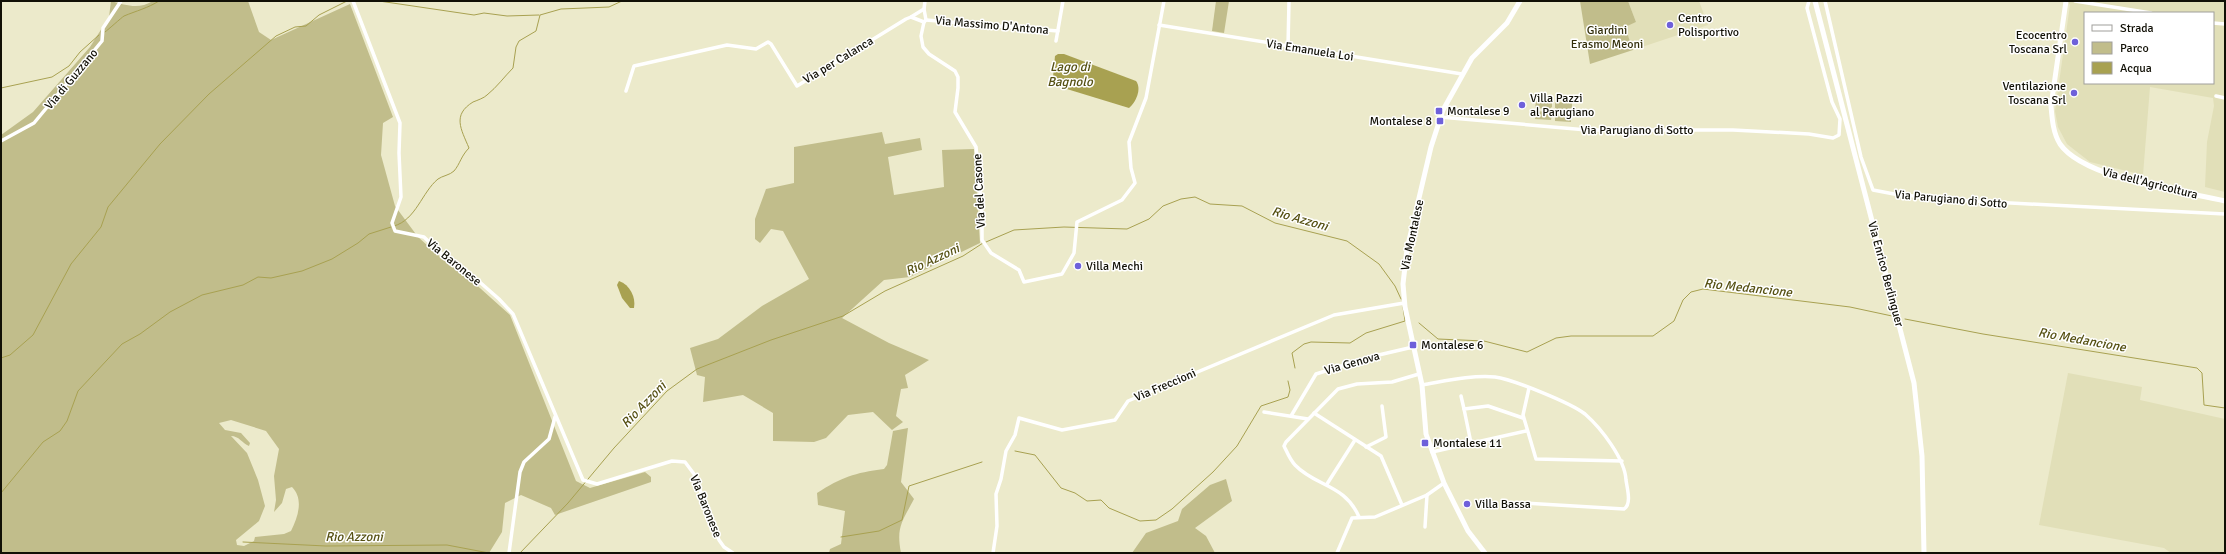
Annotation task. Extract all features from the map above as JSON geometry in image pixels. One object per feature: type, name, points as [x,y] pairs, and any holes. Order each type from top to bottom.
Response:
[{"type":"street","name":"Via di Guzzano","points":[[1,142],[34,123],[102,41],[102,28],[121,1]]},
{"type":"street","name":"Via Baronese","points":[[353,1],[400,123],[399,160],[401,197],[392,223],[395,231],[424,237],[447,259],[466,270],[510,310],[583,480],[591,484],[597,484],[672,461],[684,462],[694,474],[719,540],[724,547],[733,553]]},
{"type":"street","name":"Via del Casone","points":[[925,1],[925,21],[921,36],[923,47],[928,54],[950,66],[958,77],[955,112],[976,147],[982,214],[982,240],[984,245],[991,253],[1019,270],[1024,282],[1062,274],[1074,253],[1076,222],[1122,200],[1135,183],[1131,168],[1129,142],[1146,98],[1159,25]]},
{"type":"street","points":[[1056,41],[1063,1]]},
{"type":"street","points":[[1159,25],[1164,1]]},
{"type":"street","points":[[1288,46],[1289,1]]},
{"type":"street","name":"Via Montalese","points":[[1485,553],[1468,531],[1444,483],[1432,452],[1426,430],[1420,374],[1404,302],[1404,265],[1440,117],[1462,74],[1478,51],[1507,23],[1520,1]]},
{"type":"street","name":"Via Parugiano di Sotto","points":[[1440,117],[1588,130],[1733,130],[1809,134],[1833,138],[1839,135],[1840,119],[1832,102],[1814,40],[1807,8],[1809,1]]},
{"type":"street","name":"Via Enrico Berlinguer","points":[[1815,1],[1914,383],[1920,424],[1924,553]]},
{"type":"street","name":"Via Parugiano di Sotto","points":[[1825,1],[1861,157],[1873,190],[1894,194],[1954,200],[2225,214]]},
{"type":"street","name":"Via dell'Agricoltura","points":[[2066,1],[2051,106],[2052,121],[2060,144],[2077,160],[2104,174],[2225,201]]},
{"type":"street","points":[[2075,1],[2145,12]]},
{"type":"street","points":[[911,17],[924,9]]},
{"type":"street","points":[[911,17],[925,21]]},
{"type":"street","name":"Via per Calanca","points":[[626,90],[634,66],[726,46],[747,50],[756,49],[768,42],[771,44],[797,86],[911,17]]},
{"type":"street","name":"Via Massimo D'Antona","points":[[925,21],[1058,31]]},
{"type":"street","points":[[2214,23],[2225,24]]},
{"type":"street","name":"Via Emanuela Loi","points":[[1159,25],[1462,74]]},
{"type":"street","points":[[2216,96],[2225,98]]},
{"type":"street","name":"Via Freccioni","points":[[993,553],[997,526],[996,494],[1001,479],[1006,451],[1015,435],[1019,418],[1062,430],[1109,422],[1118,417],[1128,401],[1334,315],[1404,302]]},
{"type":"street","name":"Via Genova","points":[[1291,416],[1316,374],[1370,357],[1413,346]]},
{"type":"street","points":[[1359,517],[1350,501],[1327,484],[1295,465],[1284,446],[1292,434],[1338,389],[1357,384],[1392,382],[1420,374]]},
{"type":"street","points":[[1422,385],[1484,377],[1497,377],[1529,388],[1558,400],[1584,414],[1622,462],[1626,474],[1628,502],[1624,509],[1523,503]]},
{"type":"street","points":[[1529,388],[1523,410],[1523,418],[1536,459],[1622,462]]},
{"type":"street","points":[[1460,396],[1471,443]]},
{"type":"street","points":[[1366,447],[1384,439],[1387,432],[1382,406]]},
{"type":"street","points":[[1464,409],[1488,406],[1523,418]]},
{"type":"street","points":[[1264,412],[1308,419]]},
{"type":"street","points":[[1314,413],[1381,456],[1402,505]]},
{"type":"street","points":[[509,553],[520,472],[524,462],[549,439],[555,417]]},
{"type":"street","points":[[1432,452],[1526,431]]},
{"type":"street","points":[[1327,484],[1355,440]]},
{"type":"street","points":[[1337,553],[1350,520],[1359,517],[1372,517],[1427,495],[1444,483]]},
{"type":"street","points":[[1425,527],[1427,495]]},
{"type":"shaded area","points":[[1628,1],[1699,1],[1708,25],[1633,50],[1624,26],[1636,22]]},
{"type":"shaded area","points":[[2067,1],[2225,1],[2225,192],[2205,187],[2207,142],[2214,106],[2213,98],[2150,87],[2143,175],[2090,162],[2067,144],[2058,127],[2055,111],[2070,5]]},
{"type":"shaded area","points":[[2068,373],[2142,387],[2140,400],[2225,419],[2225,553],[2171,553],[2164,548],[2039,525]]},
{"type":"green space","points":[[111,1],[137,6],[148,4],[153,1],[248,1],[259,32],[271,40],[350,4],[393,117],[383,123],[381,155],[395,206],[418,237],[446,262],[471,280],[510,315],[576,481],[590,488],[645,472],[651,477],[651,482],[555,515],[551,508],[521,495],[505,503],[502,532],[489,553],[1,553],[1,135],[33,112],[90,47],[109,17]],"holes":[[[231,420],[266,431],[279,449],[274,476],[276,500],[274,512],[282,503],[286,489],[292,487],[298,497],[298,514],[291,531],[284,534],[255,537],[254,541],[244,546],[237,545],[236,540],[259,521],[265,506],[258,480],[247,453],[231,436],[236,437],[249,446],[250,443],[241,433],[225,430],[219,423]]]},
{"type":"green space","points":[[1216,1],[1229,1],[1224,33],[1212,31]]},
{"type":"green space","name":"Giardini Erasmo Meoni","points":[[1580,1],[1628,1],[1636,22],[1625,27],[1633,50],[1590,64]]},
{"type":"green space","points":[[1536,101],[1552,102],[1552,107],[1549,109],[1535,108]]},
{"type":"green space","points":[[1555,102],[1572,103],[1572,111],[1558,110],[1555,108]]},
{"type":"green space","points":[[1535,111],[1549,112],[1552,115],[1551,120],[1535,119]]},
{"type":"green space","points":[[1558,113],[1571,114],[1571,122],[1555,121],[1555,116]]},
{"type":"green space","points":[[882,132],[885,144],[920,138],[922,150],[888,157],[894,195],[944,187],[942,150],[974,149],[980,243],[910,277],[884,280],[842,318],[889,343],[929,360],[905,375],[908,388],[901,389],[896,416],[903,422],[892,430],[873,412],[848,415],[826,438],[814,442],[773,441],[773,413],[743,395],[703,402],[705,377],[697,375],[690,348],[718,339],[762,306],[809,279],[783,231],[771,229],[760,243],[755,239],[755,219],[766,189],[794,183],[794,147]]},
{"type":"green space","points":[[908,428],[901,482],[914,499],[901,525],[899,537],[901,553],[829,553],[830,549],[841,544],[845,511],[818,505],[817,493],[849,476],[884,469],[887,465],[893,431]]},
{"type":"green space","points":[[1226,479],[1232,501],[1195,528],[1206,536],[1215,553],[1132,553],[1146,533],[1178,521],[1182,509],[1210,485]]},
{"type":"water","name":"Lago di Bagnolo","points":[[1058,54],[1064,54],[1136,81],[1138,84],[1138,91],[1134,102],[1129,108],[1057,86],[1053,77],[1055,56]]},
{"type":"water","points":[[619,281],[629,288],[634,300],[634,308],[630,308],[622,298],[617,285]]},
{"type":"waterway","points":[[105,32],[124,16],[146,8],[159,1]]},
{"type":"waterway","points":[[1,358],[10,355],[33,335],[71,264],[101,227],[108,207],[160,144],[209,94],[276,36],[295,27],[306,26],[319,15],[347,1]]},
{"type":"waterway","points":[[379,1],[474,15],[484,13],[507,16],[539,15]]},
{"type":"waterway","points":[[394,226],[402,223],[408,218],[427,191],[438,179],[454,171],[469,148],[461,129],[460,117],[462,112],[473,102],[491,92],[513,68],[516,47],[519,41],[536,31],[540,15],[561,9],[609,7],[622,1]]},
{"type":"waterway","points":[[1,88],[52,77],[69,66],[80,52],[99,35]]},
{"type":"waterway","name":"Rio Azzoni","points":[[986,242],[1014,230],[1064,227],[1127,229],[1149,219],[1163,206],[1181,199],[1195,197],[1210,204],[1242,206],[1275,223],[1347,241],[1379,264],[1395,286],[1401,299]]},
{"type":"waterway","points":[[1,493],[43,442],[60,431],[67,421],[78,391],[122,344],[140,334],[170,312],[202,295],[243,285],[258,277],[271,278],[302,271],[332,259],[358,243],[369,234],[391,227]]},
{"type":"waterway","name":"Rio Azzoni","points":[[520,553],[568,503],[614,448],[667,391],[697,369],[771,340],[843,316],[885,291],[963,256],[983,243]]},
{"type":"waterway","name":"Rio Medancione","points":[[1419,323],[1438,339],[1484,341],[1527,352],[1556,338],[1571,336],[1653,336],[1674,321],[1683,300],[1691,292],[1703,289],[1850,307],[1892,316]]},
{"type":"waterway","points":[[1295,368],[1292,353],[1304,344],[1311,342],[1350,343],[1366,333],[1405,321],[1403,307]]},
{"type":"waterway","name":"Rio Medancione","points":[[1905,319],[1983,334],[2197,368],[2202,373],[2204,405],[2225,408]]},
{"type":"waterway","points":[[1015,451],[1035,455],[1061,488],[1075,493],[1087,501],[1101,500],[1109,508],[1140,521],[1156,520],[1172,509],[1213,472],[1237,446],[1261,406],[1288,397],[1290,390],[1288,381]]},
{"type":"waterway","points":[[841,537],[879,531],[902,520],[909,486],[982,462]]},
{"type":"waterway","name":"Rio Azzoni","points":[[243,542],[326,546],[447,545],[489,553]]},
{"type":"place","name":"Centro Polisportivo","points":[[1670,25]]},
{"type":"place","name":"Ecocentro Toscana Srl","points":[[2075,42]]},
{"type":"place","name":"Ventilazione Toscana Srl","points":[[2074,93]]},
{"type":"place","name":"Villa Pazzi al Parugiano","points":[[1522,105]]},
{"type":"place","name":"Montalese 9","points":[[1439,111]]},
{"type":"place","name":"Montalese 8","points":[[1440,121]]},
{"type":"place","name":"Villa Mechi","points":[[1078,266]]},
{"type":"place","name":"Montalese 6","points":[[1413,345]]},
{"type":"place","name":"Montalese 11","points":[[1425,443]]},
{"type":"place","name":"Villa Bassa","points":[[1467,504]]}]
